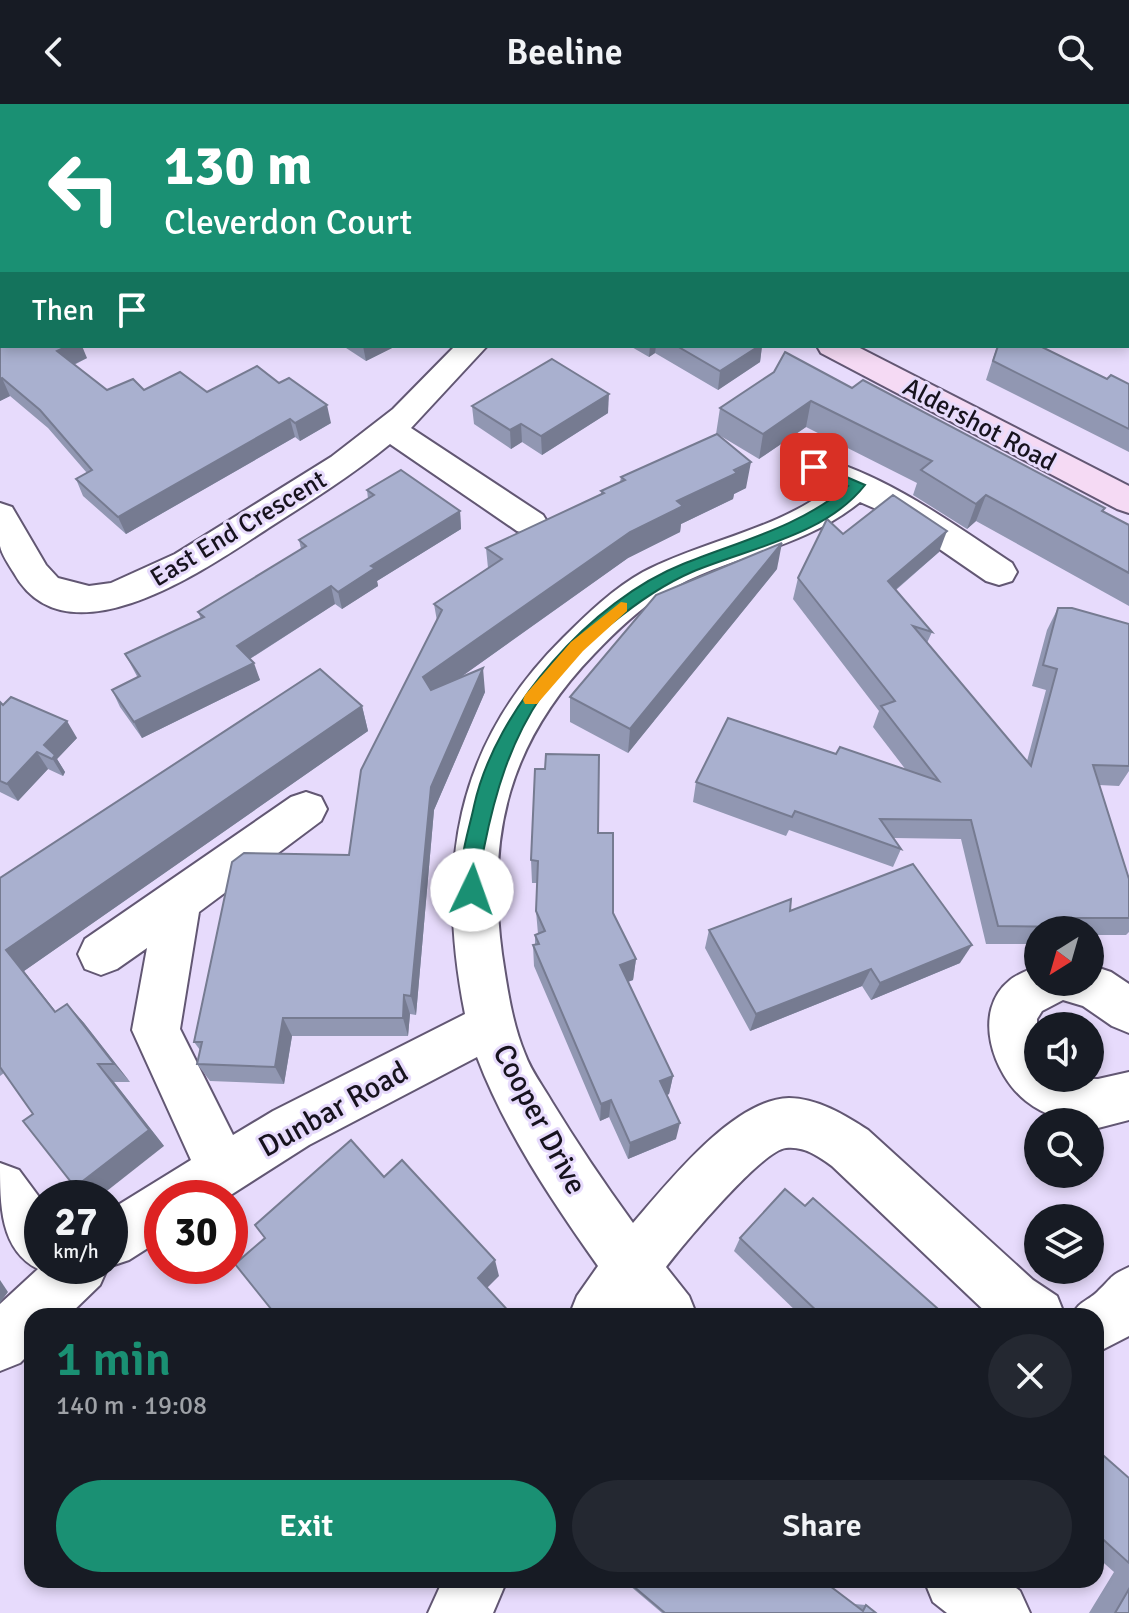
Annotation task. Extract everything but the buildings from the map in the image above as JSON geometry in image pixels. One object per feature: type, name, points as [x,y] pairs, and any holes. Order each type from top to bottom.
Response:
[{"type":"street","name":"East End Crescent","points":[[0,515],[33,574],[45,587],[61,595],[89,599],[117,595],[188,563],[343,465],[390,429],[470,348]]},
{"type":"street","name":"Aldershot Road","points":[[841,348],[1129,501]]},
{"type":"street","points":[[390,429],[530,523]]},
{"type":"street","points":[[814,467],[902,507],[999,572]]},
{"type":"street","name":"Cooper Drive","points":[[663,1308],[579,1196],[505,1066],[490,1025],[472,922],[472,859],[485,798],[507,741],[538,689],[577,646],[646,588],[686,568],[807,522],[830,509],[858,485]]},
{"type":"street","points":[[101,954],[306,809]]},
{"type":"street","points":[[178,902],[156,1030],[223,1171]]},
{"type":"street","points":[[1104,994],[1129,1011]]},
{"type":"street","points":[[1025,996],[1012,1018],[1013,1042],[1025,1067],[1044,1086],[1070,1100],[1109,1104],[1129,1096]]},
{"type":"street","name":"Dunbar Road","points":[[208,1180],[291,1128],[490,1025]]},
{"type":"street","points":[[602,1308],[630,1265],[724,1164],[772,1125],[794,1122],[821,1128],[850,1148],[1025,1308]]},
{"type":"street","points":[[0,1189],[24,1218]]},
{"type":"street","points":[[27,1308],[46,1284]]},
{"type":"street","points":[[1104,1320],[1119,1310],[1129,1295]]},
{"type":"street","points":[[0,1343],[24,1312]]},
{"type":"street","points":[[460,1613],[472,1588]]},
{"type":"street","points":[[965,1588],[998,1613]]},
{"type":"slow traffic","points":[[531,700],[577,646],[621,607]]},
{"type":"route","points":[[472,890],[472,859],[485,798],[507,741],[538,689],[577,646],[646,588],[686,568],[807,522],[830,509],[858,485],[814,467]]}]
